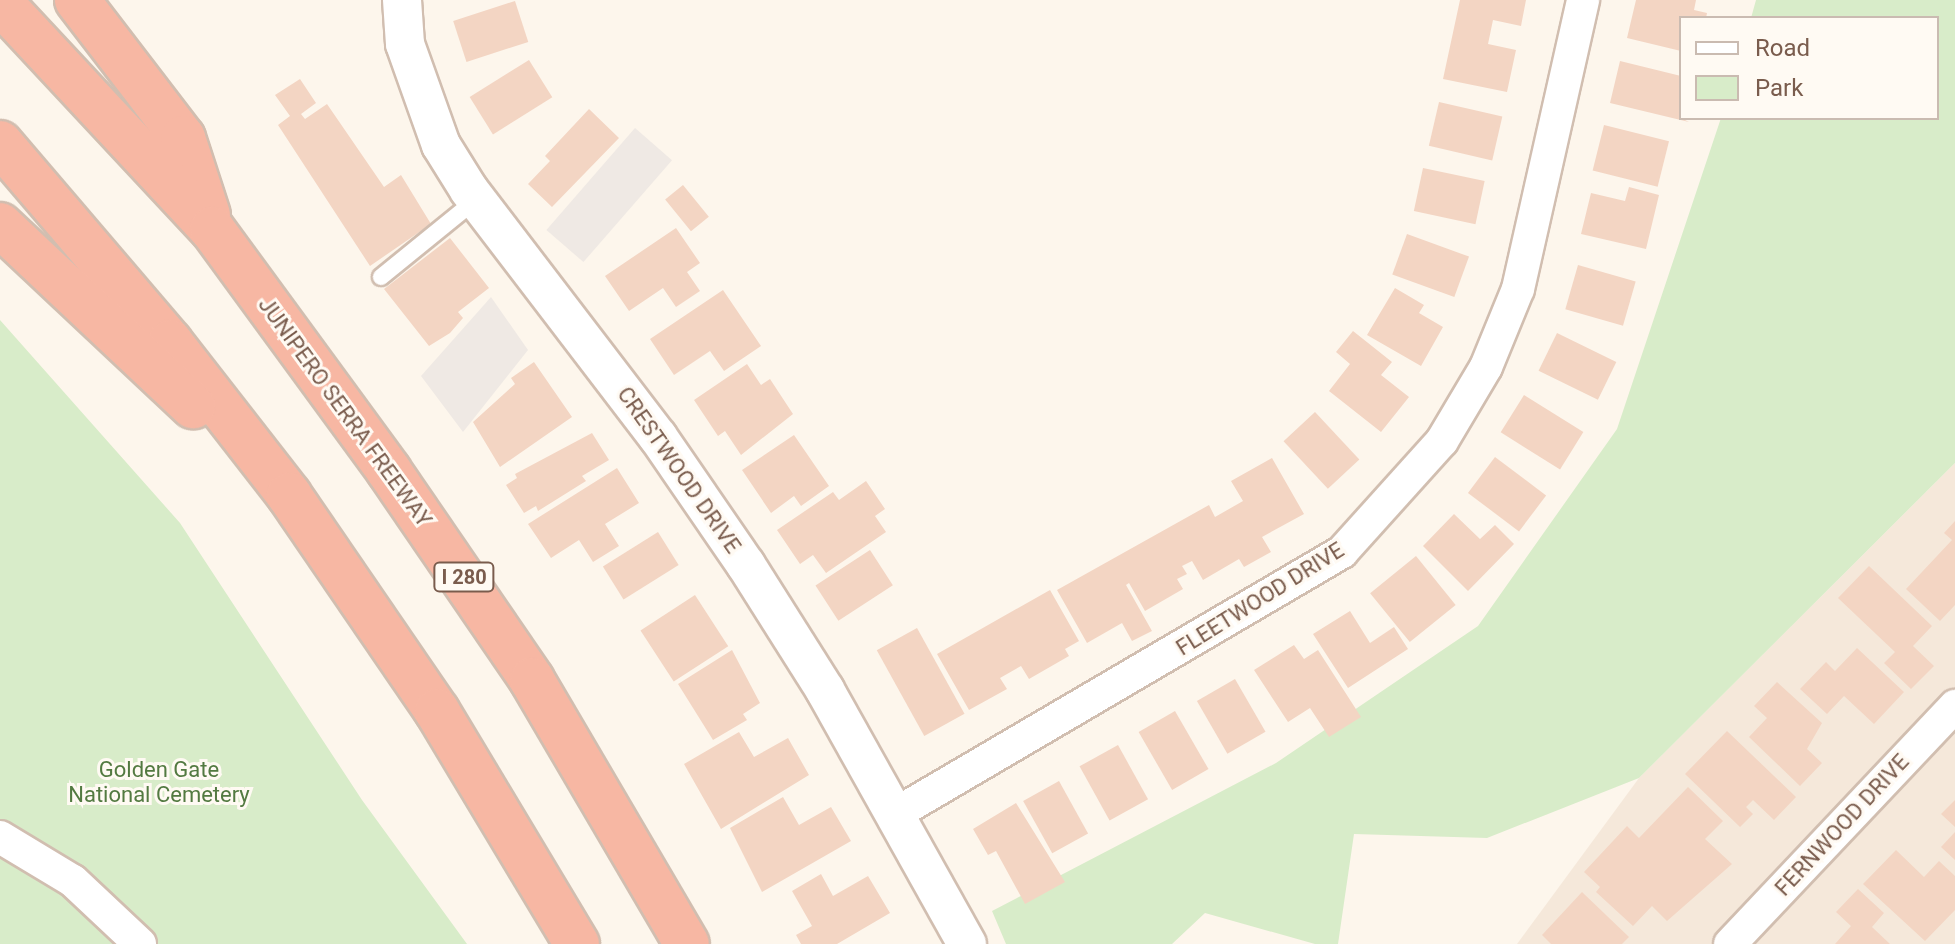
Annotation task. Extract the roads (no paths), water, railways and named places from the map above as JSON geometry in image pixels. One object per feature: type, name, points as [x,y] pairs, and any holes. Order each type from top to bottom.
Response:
[{"type":"highway","points":[[77,0],[183,138],[212,229]]},
{"type":"highway","name":"JUNIPERO SERRA FREEWAY","points":[[0,2],[212,229],[488,614],[598,787],[687,944]]},
{"type":"highway","points":[[0,143],[160,329],[289,495],[437,711],[577,944]]},
{"type":"highway","points":[[0,225],[289,495]]},
{"type":"street","name":"CRESTWOOD DRIVE","points":[[402,0],[405,44],[441,145],[477,199],[658,437],[737,552],[897,813],[967,944]]},
{"type":"street","name":"FLEETWOOD DRIVE","points":[[897,813],[1342,552],[1442,441],[1486,367],[1518,289],[1583,0]]},
{"type":"street","name":"FERNWOOD DRIVE","points":[[1730,944],[1955,706]]},
{"type":"street","points":[[0,837],[73,881],[140,944]]},
{"type":"lane","points":[[381,277],[477,199]]},
{"type":"park label","name":"Golden Gate National Cemetery","points":[[159,782]]}]
